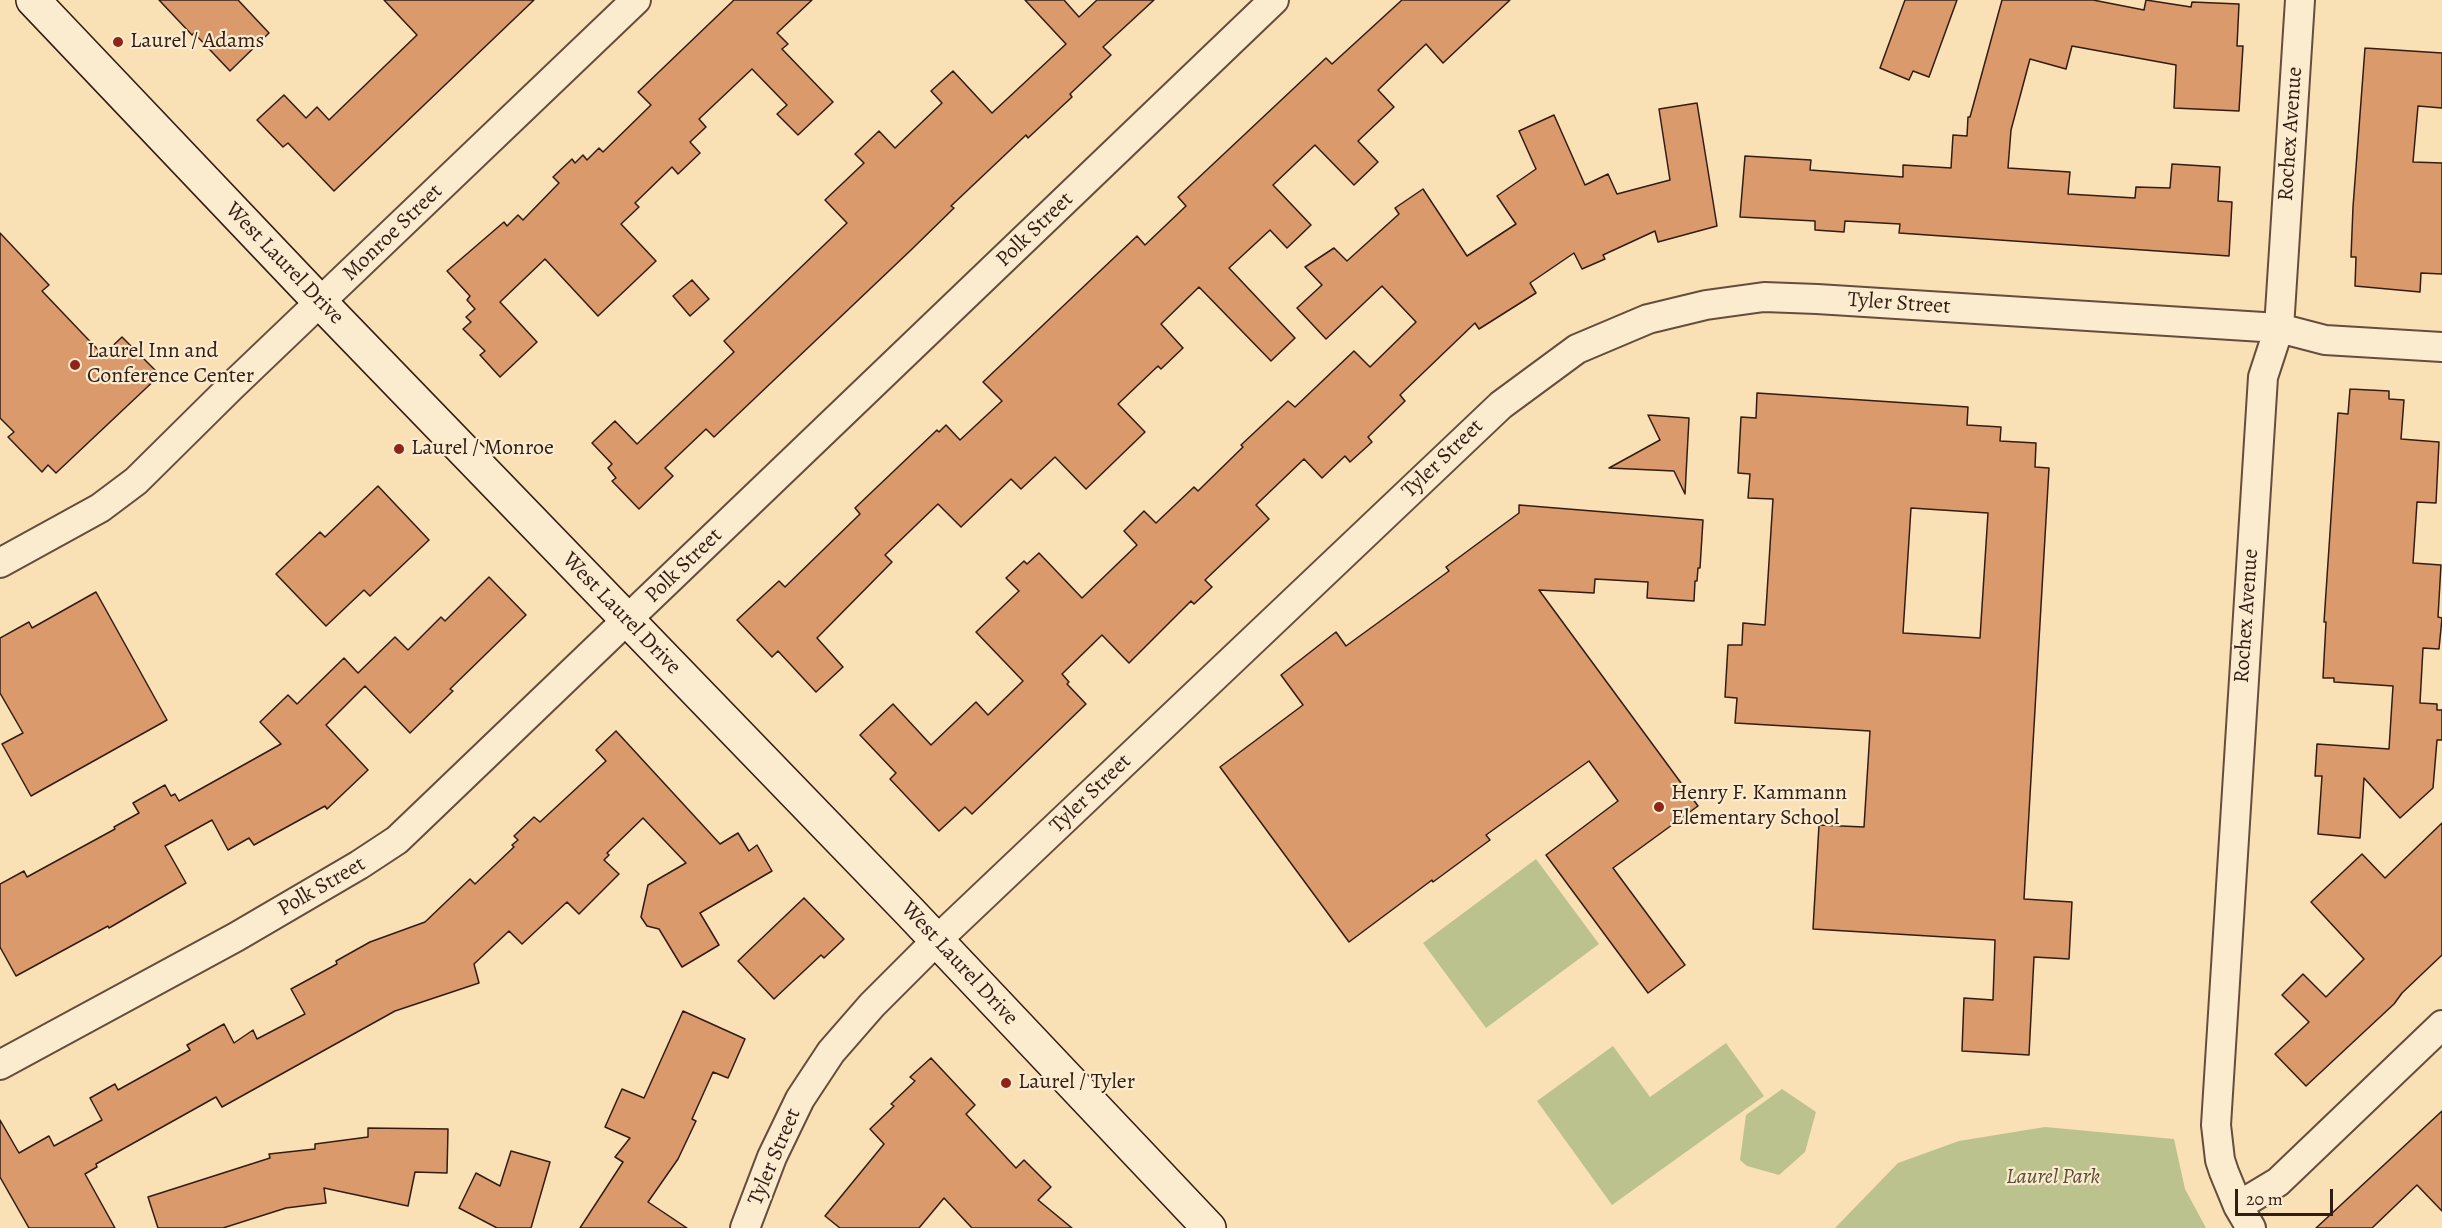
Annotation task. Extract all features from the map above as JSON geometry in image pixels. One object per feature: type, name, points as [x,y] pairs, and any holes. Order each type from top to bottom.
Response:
[{"type":"main road","name":"West Laurel Drive","points":[[33,0],[321,303],[937,940],[1209,1228]]},
{"type":"street","name":"Monroe Street","points":[[0,563],[100,508],[130,486],[636,0]]},
{"type":"street","name":"Polk Street","points":[[0,1065],[236,937],[380,853],[397,840],[1274,0]]},
{"type":"street","name":"Rochex Avenue","points":[[2245,1217],[2220,1160],[2216,1125],[2263,377],[2279,328],[2300,0]]},
{"type":"street","name":"Tyler Street","points":[[745,1228],[787,1124],[813,1077],[848,1031],[937,940],[1501,405],[1577,349],[1648,319],[1706,305],[1764,297],[2279,328],[2325,340],[2442,347]]},
{"type":"street","points":[[2245,1217],[2278,1182],[2442,1025]]},
{"type":"green space","points":[[1536,859],[1599,944],[1486,1028],[1423,943]]},
{"type":"green space","points":[[1726,1043],[1764,1096],[1612,1205],[1537,1101],[1613,1046],[1650,1097]]},
{"type":"green space","points":[[1782,1089],[1816,1112],[1805,1152],[1779,1175],[1747,1166],[1740,1160],[1746,1115]]},
{"type":"green space","name":"Laurel Park","points":[[2045,1127],[2174,1139],[2185,1189],[2206,1228],[1835,1228],[1898,1163],[1959,1141]]},
{"type":"building","points":[[159,0],[238,0],[269,33],[230,71]]},
{"type":"building","points":[[384,0],[534,0],[334,191],[288,143],[283,147],[257,120],[284,95],[306,118],[317,107],[329,120],[417,35]]},
{"type":"building","points":[[734,0],[812,0],[777,33],[788,44],[782,49],[833,102],[798,135],[777,114],[787,105],[752,69],[699,119],[706,127],[690,142],[700,153],[678,174],[672,167],[635,203],[639,207],[621,224],[656,261],[598,316],[545,259],[500,302],[537,342],[500,377],[480,355],[485,351],[463,329],[471,322],[466,317],[475,309],[467,300],[470,296],[447,271],[504,222],[507,226],[518,215],[523,220],[559,183],[553,177],[572,159],[575,163],[583,155],[587,160],[599,148],[603,152],[651,105],[638,92]]},
{"type":"building","points":[[1025,0],[1064,0],[1079,17],[1097,0],[1154,0],[1103,47],[1111,55],[1070,94],[1072,97],[1028,138],[1026,135],[951,206],[954,208],[714,437],[706,429],[665,468],[673,476],[639,509],[612,481],[616,478],[608,468],[612,464],[592,443],[615,421],[637,444],[734,352],[724,341],[847,223],[825,200],[864,163],[855,154],[879,131],[895,148],[942,103],[931,91],[953,71],[992,113],[1066,44]]},
{"type":"building","points":[[1402,0],[1510,0],[1443,63],[1426,44],[1378,90],[1394,107],[1358,141],[1378,162],[1354,185],[1315,145],[1273,185],[1311,225],[1287,248],[1270,230],[1229,268],[1295,338],[1271,361],[1199,287],[1161,324],[1183,348],[1161,369],[1158,366],[1118,404],[1145,432],[1086,489],[1055,457],[1021,489],[1011,479],[961,527],[938,504],[885,555],[892,562],[817,638],[843,667],[816,692],[778,651],[772,657],[737,620],[779,581],[785,587],[860,514],[855,508],[937,430],[939,432],[946,425],[960,440],[1002,401],[983,382],[1137,236],[1145,245],[1186,206],[1178,197],[1326,58],[1332,64]]},
{"type":"building","points":[[1905,0],[1957,0],[1929,77],[1913,71],[1909,80],[1880,68]]},
{"type":"building","points":[[2002,0],[2093,0],[2144,10],[2146,0],[2191,7],[2192,2],[2239,4],[2237,46],[2243,46],[2239,111],[2174,108],[2176,65],[2072,46],[2066,69],[2030,59],[2011,130],[2008,168],[2070,172],[2068,194],[2135,198],[2136,187],[2170,188],[2172,164],[2220,167],[2218,201],[2232,202],[2229,256],[1899,233],[1900,224],[1845,221],[1844,232],[1815,230],[1815,221],[1740,217],[1745,156],[1811,160],[1810,170],[1903,177],[1903,165],[1951,168],[1953,135],[1967,136],[1968,117],[1970,117]]},
{"type":"building","points":[[2365,48],[2442,53],[2442,108],[2418,106],[2413,162],[2442,163],[2442,274],[2421,273],[2420,292],[2355,286],[2356,257],[2351,257],[2353,207]]},
{"type":"building","points":[[1697,103],[1717,226],[1658,242],[1655,231],[1603,255],[1605,259],[1582,269],[1574,253],[1530,283],[1536,293],[1479,329],[1475,323],[1400,395],[1405,401],[1368,437],[1372,442],[1350,462],[1345,456],[1322,478],[1304,459],[1256,505],[1269,519],[1205,580],[1212,587],[1194,604],[1191,601],[1129,663],[1102,635],[1062,674],[1069,682],[1067,684],[1086,704],[972,814],[965,807],[939,831],[890,779],[896,773],[860,735],[893,704],[931,745],[976,702],[988,715],[1023,681],[976,632],[1019,591],[1006,578],[1024,561],[1027,564],[1039,553],[1082,598],[1137,545],[1124,531],[1144,511],[1156,523],[1194,487],[1198,491],[1243,447],[1241,445],[1288,401],[1295,407],[1354,351],[1370,367],[1416,322],[1382,286],[1326,339],[1297,308],[1322,285],[1305,267],[1334,248],[1347,261],[1399,214],[1395,208],[1423,189],[1467,256],[1516,224],[1497,196],[1536,169],[1519,131],[1554,115],[1585,185],[1608,174],[1617,194],[1670,180],[1659,109]]},
{"type":"building","name":"Laurel Inn and Conference Center","points":[[0,233],[49,285],[42,291],[103,355],[122,337],[160,375],[56,473],[48,465],[42,472],[8,437],[14,432],[0,418]]},
{"type":"building","points":[[692,280],[709,299],[690,316],[673,296]]},
{"type":"building","points":[[2350,389],[2389,391],[2389,399],[2404,400],[2401,439],[2439,442],[2436,503],[2417,502],[2413,563],[2441,565],[2438,617],[2442,618],[2439,649],[2423,648],[2420,703],[2437,704],[2437,710],[2442,710],[2442,740],[2437,740],[2433,788],[2400,818],[2364,778],[2360,838],[2318,834],[2322,776],[2315,776],[2317,744],[2389,749],[2393,686],[2334,682],[2334,678],[2323,678],[2326,622],[2324,622],[2338,413],[2348,414]]},
{"type":"building","points":[[1757,393],[1968,407],[1967,425],[2001,427],[2000,441],[2036,443],[2035,467],[2049,468],[2024,899],[2072,902],[2069,959],[2034,957],[2029,1055],[1962,1051],[1964,998],[1993,1000],[1995,940],[1813,929],[1819,825],[1864,827],[1870,731],[1735,723],[1737,698],[1725,697],[1728,645],[1742,645],[1743,623],[1765,625],[1773,499],[1748,498],[1750,474],[1738,473],[1741,417],[1756,418]],"holes":[[[1911,508],[1988,513],[1980,638],[1903,633]]]},
{"type":"building","points":[[1648,415],[1689,418],[1685,494],[1674,471],[1609,468],[1660,440]]},
{"type":"building","points":[[378,486],[429,540],[370,596],[364,590],[326,626],[276,574],[320,532],[325,537]]},
{"type":"building","points":[[1519,505],[1703,520],[1700,568],[1698,568],[1697,581],[1695,581],[1694,601],[1647,598],[1648,582],[1595,579],[1594,593],[1539,590],[1698,806],[1613,868],[1685,965],[1648,993],[1546,855],[1618,801],[1589,761],[1486,835],[1490,840],[1349,942],[1220,767],[1303,705],[1281,675],[1336,632],[1346,646],[1449,571],[1446,567],[1519,513]]},
{"type":"building","points":[[489,577],[526,615],[450,689],[453,691],[410,733],[365,686],[326,725],[368,770],[327,809],[325,806],[254,845],[249,838],[228,850],[212,820],[165,846],[186,883],[109,928],[108,926],[16,976],[0,947],[0,884],[24,871],[27,877],[115,829],[114,827],[139,813],[133,803],[165,785],[171,796],[175,794],[179,801],[281,744],[260,722],[288,695],[297,704],[344,658],[358,673],[395,637],[408,650],[441,617],[445,621]]},
{"type":"building","points":[[96,592],[167,720],[31,796],[2,744],[23,733],[0,693],[0,638],[29,622],[32,628]]},
{"type":"building","points":[[616,731],[720,844],[738,833],[749,851],[757,845],[772,871],[700,913],[719,945],[682,967],[659,929],[647,926],[641,917],[648,885],[686,863],[643,818],[607,853],[609,855],[604,860],[619,874],[579,914],[567,902],[522,944],[509,931],[474,964],[479,983],[395,1011],[222,1107],[216,1097],[96,1164],[97,1167],[85,1174],[115,1228],[29,1228],[0,1177],[0,1120],[19,1153],[49,1136],[54,1146],[102,1120],[90,1098],[115,1084],[118,1090],[190,1050],[187,1045],[224,1024],[234,1043],[253,1030],[257,1039],[305,1014],[291,989],[337,964],[336,961],[370,942],[425,922],[470,879],[475,884],[514,847],[512,845],[518,840],[514,836],[534,817],[540,822],[606,761],[596,750]]},
{"type":"building","points":[[2442,823],[2442,955],[2402,993],[2394,1004],[2306,1086],[2275,1054],[2309,1022],[2282,995],[2303,974],[2326,997],[2364,959],[2311,902],[2362,854],[2385,878]]},
{"type":"building","points":[[804,898],[844,939],[824,958],[821,955],[774,999],[738,961]]},
{"type":"building","points":[[683,1011],[745,1039],[728,1078],[713,1072],[692,1119],[696,1121],[678,1159],[648,1202],[687,1228],[580,1228],[623,1162],[615,1157],[630,1138],[605,1127],[622,1089],[644,1098]]},
{"type":"building","points":[[931,1058],[975,1105],[966,1114],[1016,1168],[1024,1160],[1051,1187],[1038,1200],[1072,1228],[972,1228],[944,1198],[919,1228],[840,1228],[825,1216],[884,1144],[870,1129],[915,1081],[910,1077]]},
{"type":"building","points":[[2442,1111],[2442,1211],[2417,1185],[2372,1228],[2316,1228]]},
{"type":"building","points":[[368,1128],[448,1129],[447,1173],[415,1172],[408,1206],[324,1188],[326,1203],[286,1208],[223,1228],[158,1228],[148,1197],[270,1158],[269,1154],[315,1149],[315,1144],[368,1137]]},
{"type":"building","points":[[511,1151],[550,1162],[531,1228],[497,1228],[459,1208],[476,1173],[500,1186]]},
{"type":"place","name":"Laurel / Adams","points":[[118,42]]},
{"type":"place","name":"Laurel Inn and Conference Center","points":[[75,365]]},
{"type":"place","name":"Laurel / Monroe","points":[[399,449]]},
{"type":"place","name":"Henry F. Kammann Elementary School","points":[[1659,807]]},
{"type":"place","name":"Laurel / Tyler","points":[[1006,1083]]}]
